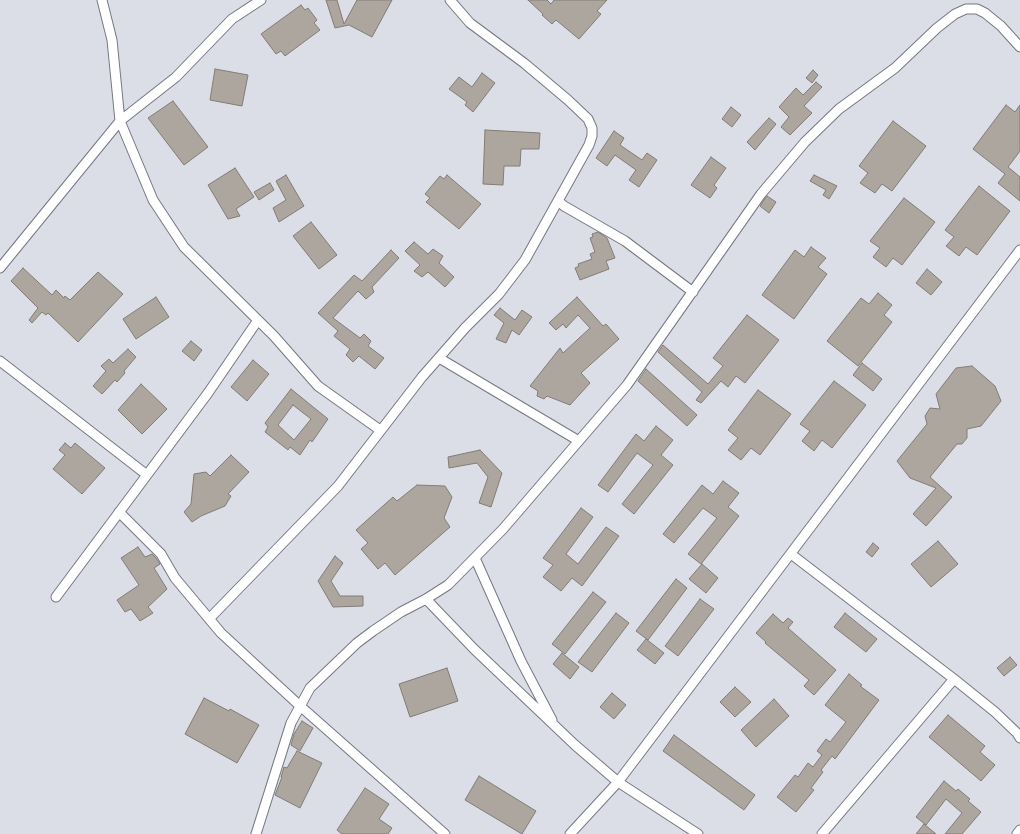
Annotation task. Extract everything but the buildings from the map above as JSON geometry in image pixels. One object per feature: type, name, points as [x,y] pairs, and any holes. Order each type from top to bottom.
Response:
[{"type":"street","points":[[102,0],[112,40],[120,121],[153,200],[184,247],[258,320],[318,386],[380,430]]},
{"type":"street","points":[[0,268],[120,121],[176,77],[232,20],[261,0]]},
{"type":"street","points":[[209,619],[338,486],[380,430],[439,358],[504,287],[525,260],[589,145],[592,128],[588,119],[524,63],[470,23],[450,0]]},
{"type":"street","points":[[256,834],[286,738],[299,706],[310,688],[357,643],[401,612],[448,585],[503,529],[627,385],[761,194],[827,119],[895,68],[937,28],[955,14],[966,9],[977,9],[985,13],[1001,26],[1020,47]]},
{"type":"street","points":[[558,201],[625,241],[693,292]]},
{"type":"street","points":[[570,834],[618,782],[1020,250]]},
{"type":"street","points":[[56,597],[208,393],[258,320]]},
{"type":"street","points":[[439,358],[579,441]]},
{"type":"street","points":[[0,361],[146,475]]},
{"type":"street","points":[[119,512],[161,554],[175,578],[221,633],[299,706],[445,834]]},
{"type":"street","points":[[790,554],[954,679],[1018,732],[1020,738]]},
{"type":"street","points":[[475,558],[521,661],[556,726]]},
{"type":"street","points":[[426,599],[474,649],[618,782],[698,834]]},
{"type":"street","points":[[822,834],[954,679]]},
{"type":"street","points":[[1017,834],[1020,830]]}]
